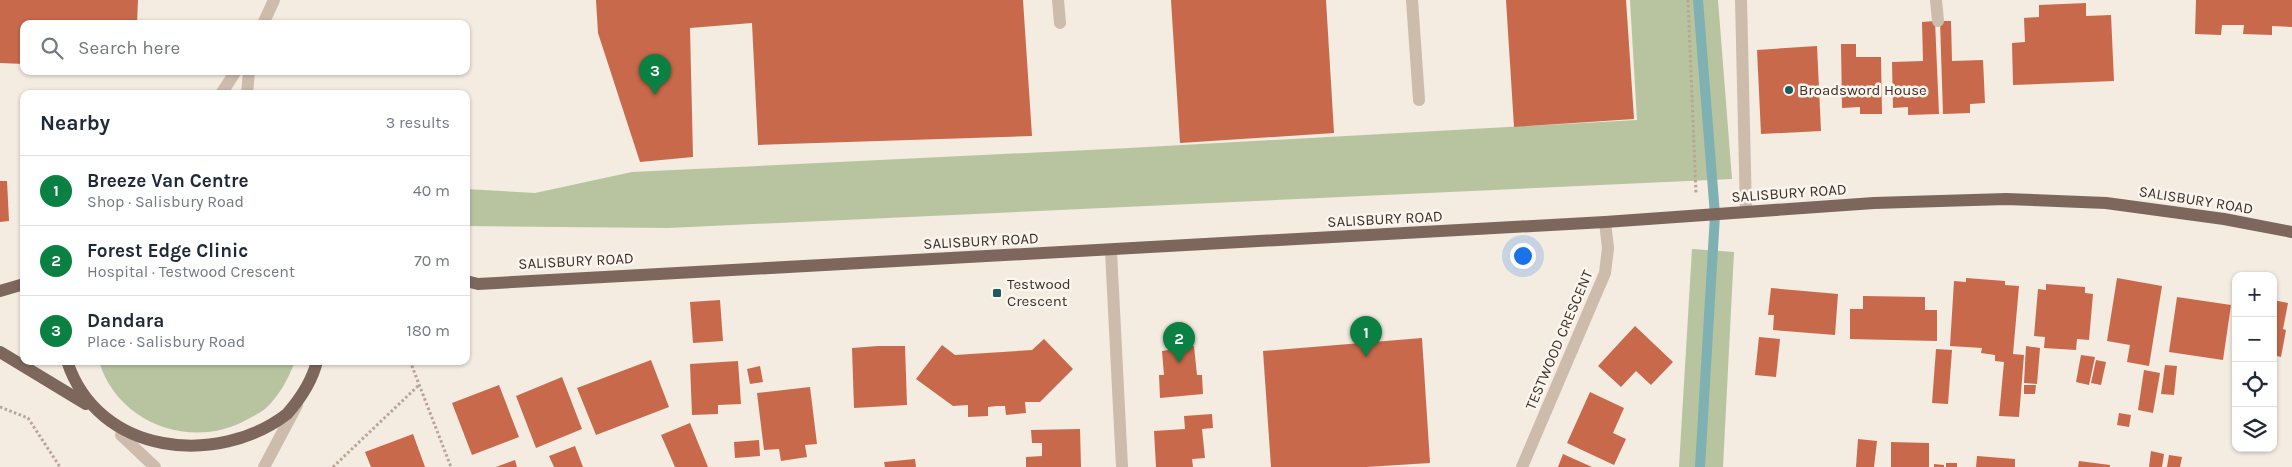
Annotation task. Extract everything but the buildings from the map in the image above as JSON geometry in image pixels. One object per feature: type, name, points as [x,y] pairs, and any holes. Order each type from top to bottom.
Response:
[{"type":"main road","name":"SALISBURY ROAD","points":[[470,284],[1605,222],[1874,203],[2006,199],[2060,200],[2153,209],[2224,219],[2292,232]]},
{"type":"main road","points":[[0,291],[20,285]]},
{"type":"main road","points":[[0,352],[20,364]]},
{"type":"main road","points":[[22,365],[88,405]]},
{"type":"main road","points":[[68,365],[73,379],[88,405],[103,421],[121,435],[146,447],[174,454],[203,455],[230,450],[257,438],[280,422],[299,401],[316,366]]},
{"type":"street","points":[[265,20],[274,0]]},
{"type":"street","points":[[1058,0],[1060,23]]},
{"type":"street","points":[[1412,0],[1419,100]]},
{"type":"street","points":[[1740,0],[1746,212]]},
{"type":"street","points":[[1936,0],[1938,20]]},
{"type":"street","points":[[224,90],[233,75]]},
{"type":"street","points":[[247,90],[249,75]]},
{"type":"street","name":"TESTWOOD CRESCENT","points":[[1522,467],[1605,273],[1608,248],[1605,222]]},
{"type":"street","points":[[1111,250],[1122,467]]},
{"type":"street","points":[[264,467],[299,401]]},
{"type":"street","points":[[121,435],[155,467]]},
{"type":"path","points":[[1688,0],[1697,216]]},
{"type":"path","points":[[412,365],[451,467]]},
{"type":"path","points":[[333,467],[419,385]]},
{"type":"path","points":[[0,407],[28,418],[60,467]]},
{"type":"green space","points":[[1630,0],[1718,0],[1732,179],[668,228],[470,226],[470,189],[535,193],[632,172],[1129,148],[1637,120]]},
{"type":"green space","points":[[1692,249],[1734,252],[1723,467],[1679,467]]},
{"type":"green space","points":[[101,365],[293,365],[283,387],[265,409],[227,428],[204,432],[181,431],[160,426],[140,415],[122,401],[108,383]]},
{"type":"waterway","points":[[1698,0],[1715,215],[1700,467]]},
{"type":"place","name":"Broadsword House","points":[[1789,90]]},
{"type":"place","name":"Dandara","points":[[655,95]]},
{"type":"place","name":"Testwood Crescent","points":[[997,293]]},
{"type":"place","name":"Breeze Van Centre","points":[[1366,357]]},
{"type":"place","name":"Forest Edge Clinic","points":[[1179,363]]}]
